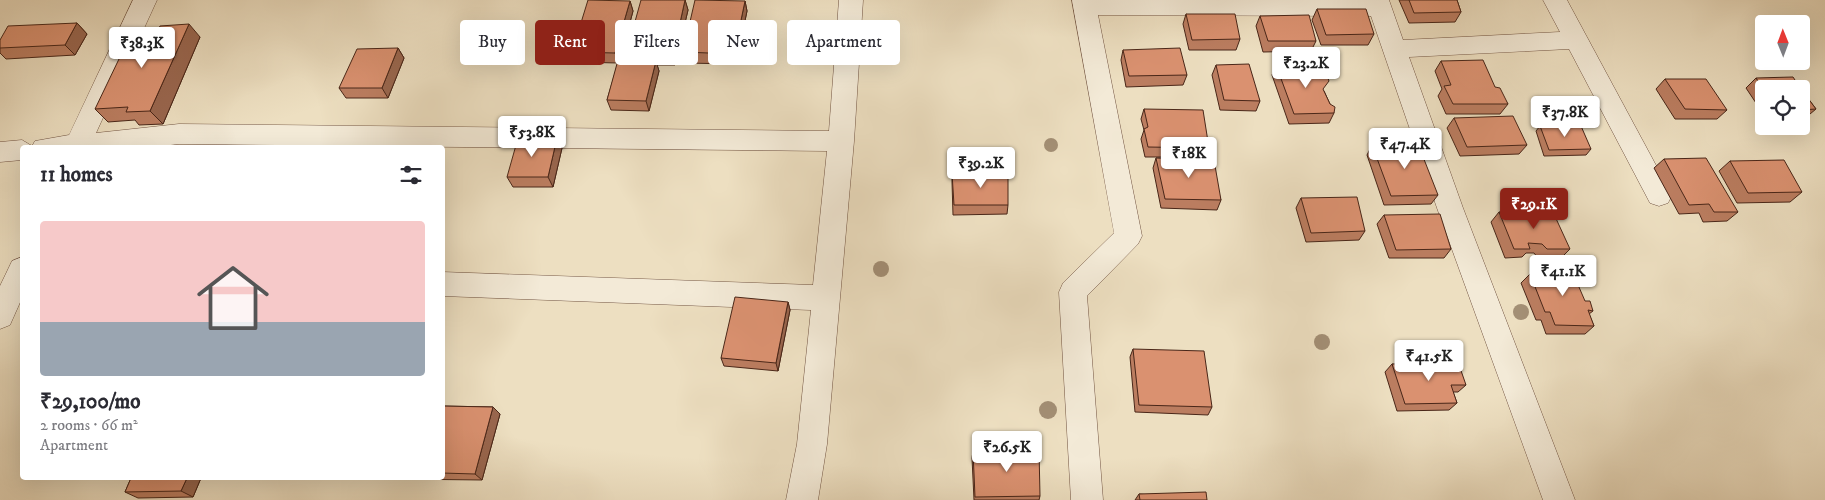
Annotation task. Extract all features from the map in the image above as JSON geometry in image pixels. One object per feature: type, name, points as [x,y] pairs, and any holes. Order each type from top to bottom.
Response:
[{"type":"street","points":[[77,145],[145,0]]},
{"type":"street","points":[[802,500],[812,444],[841,140],[850,0]]},
{"type":"street","points":[[1555,0],[1659,195]]},
{"type":"street","points":[[1087,500],[1073,292],[1128,236],[1085,3],[1378,4],[1559,500]]},
{"type":"street","points":[[1394,49],[1576,40]]},
{"type":"street","points":[[86,145],[179,134],[841,140]]},
{"type":"street","points":[[0,152],[20,150]]},
{"type":"street","points":[[10,305],[20,275]]},
{"type":"street","points":[[445,284],[826,298]]},
{"type":"building","points":[[588,0],[630,1],[625,20],[615,20],[615,53],[605,53],[605,20],[582,20]]},
{"type":"building","points":[[641,0],[685,0],[681,20],[635,20]]},
{"type":"building","points":[[695,0],[745,1],[741,20],[708,20],[708,53],[698,53],[698,20],[690,20]]},
{"type":"building","points":[[1409,0],[1457,0],[1461,12],[1414,13]]},
{"type":"building","points":[[1317,9],[1366,9],[1374,34],[1326,35]]},
{"type":"building","points":[[1186,14],[1235,14],[1240,39],[1192,40]]},
{"type":"building","points":[[1309,15],[1316,41],[1268,41],[1260,16]]},
{"type":"building","points":[[77,23],[65,45],[0,48],[0,40],[8,26]]},
{"type":"building","points":[[189,24],[150,111],[126,112],[128,107],[95,109],[131,34],[156,33],[160,26]]},
{"type":"building","points":[[398,48],[382,88],[339,88],[357,49]]},
{"type":"building","points":[[1180,48],[1187,75],[1129,76],[1123,50]]},
{"type":"building","points":[[1483,60],[1495,87],[1500,88],[1508,104],[1453,104],[1444,86],[1451,85],[1441,61]]},
{"type":"building","points":[[1249,64],[1260,101],[1224,100],[1216,65]]},
{"type":"building","points":[[617,65],[655,65],[646,101],[607,100]]},
{"type":"building","points":[[1276,65],[1323,66],[1329,81],[1323,89],[1330,104],[1335,107],[1334,113],[1294,114]]},
{"type":"building","points":[[1793,77],[1795,80],[1757,80],[1756,78]]},
{"type":"building","points":[[1665,79],[1706,79],[1727,110],[1685,109]]},
{"type":"building","points":[[1810,101],[1816,109],[1810,109]]},
{"type":"building","points":[[1144,109],[1203,110],[1209,148],[1148,147],[1144,129],[1148,127]]},
{"type":"building","points":[[1513,116],[1527,145],[1467,147],[1454,118]]},
{"type":"building","points":[[1540,126],[1581,126],[1591,149],[1549,150]]},
{"type":"building","points":[[518,138],[557,138],[548,177],[507,177]]},
{"type":"building","points":[[1418,144],[1438,195],[1391,196],[1372,145]]},
{"type":"building","points":[[1203,155],[1204,160],[1214,160],[1221,200],[1165,199],[1156,158],[1195,159],[1194,156]]},
{"type":"building","points":[[1706,158],[1738,212],[1714,212],[1709,204],[1689,205],[1664,159]]},
{"type":"building","points":[[1784,160],[1802,192],[1748,193],[1730,161]]},
{"type":"building","points":[[1008,172],[1008,205],[954,205],[952,173]]},
{"type":"building","points":[[1357,197],[1365,231],[1311,233],[1301,198]]},
{"type":"building","points":[[1499,212],[1553,212],[1570,249],[1547,249],[1542,244],[1528,243],[1530,249],[1514,249]]},
{"type":"building","points":[[1440,214],[1451,249],[1396,250],[1384,215]]},
{"type":"building","points":[[1552,264],[1569,264],[1585,301],[1590,301],[1593,311],[1588,310],[1594,326],[1555,325],[1550,312],[1545,312],[1530,274],[1556,274]]},
{"type":"building","points":[[735,297],[788,302],[776,363],[721,358]]},
{"type":"building","points":[[1133,349],[1204,351],[1212,407],[1139,405]]},
{"type":"building","points":[[1458,362],[1466,385],[1451,385],[1457,403],[1405,404],[1392,364]]},
{"type":"building","points":[[445,406],[493,407],[475,474],[445,473]]},
{"type":"building","points":[[1039,450],[1040,496],[975,497],[973,451]]},
{"type":"building","points":[[130,480],[186,480],[181,491],[125,492]]},
{"type":"building","points":[[1206,492],[1207,500],[1140,500],[1139,494]]}]
